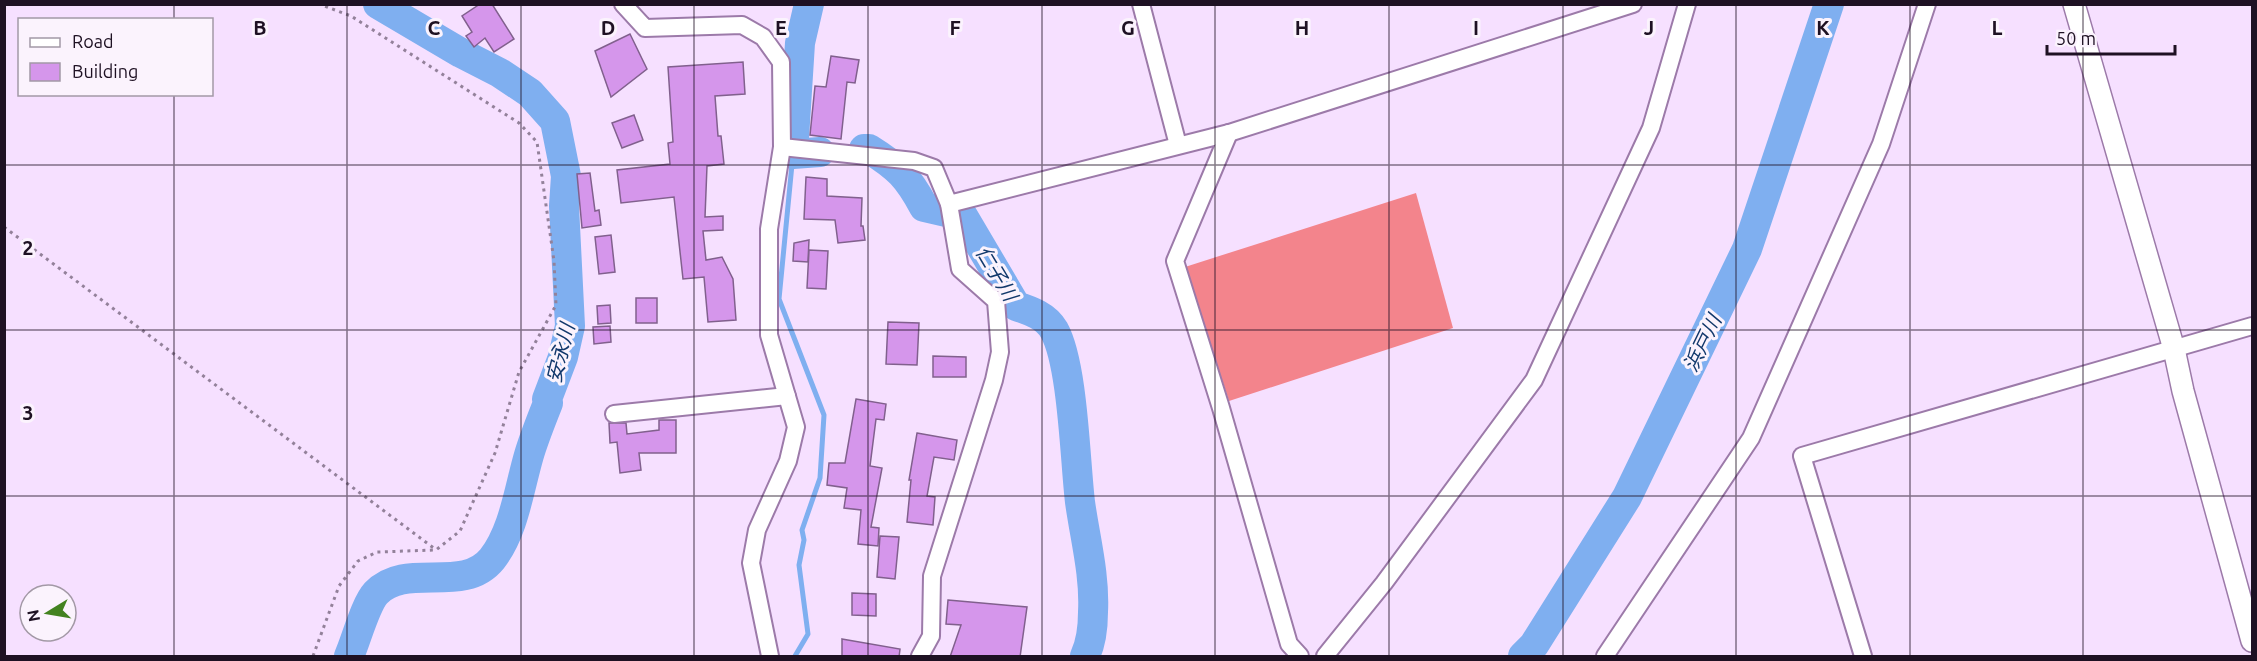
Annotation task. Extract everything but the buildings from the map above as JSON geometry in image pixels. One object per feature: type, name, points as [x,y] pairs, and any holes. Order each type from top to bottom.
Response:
[{"type":"street","points":[[623,4],[645,28],[742,25],[763,37],[781,62],[782,147],[769,229],[769,335],[796,427],[788,461],[757,530],[751,562],[770,657]]},
{"type":"street","points":[[1141,4],[1178,145]]},
{"type":"street","points":[[950,204],[1229,133],[1633,4]]},
{"type":"street","points":[[1325,657],[1384,583],[1534,380],[1651,128],[1687,4]]},
{"type":"street","points":[[1605,657],[1751,438],[1881,144],[1927,4]]},
{"type":"street","points":[[2074,4],[2174,349],[2183,391],[2253,641]]},
{"type":"street","points":[[1229,133],[1176,261],[1289,644],[1300,657]]},
{"type":"street","points":[[782,147],[914,161],[934,168],[950,204],[960,269],[996,301],[1000,352],[994,381],[932,576],[931,636],[920,657]]},
{"type":"street","points":[[1863,657],[1802,456],[2253,326]]},
{"type":"street","points":[[614,414],[787,396]]},
{"type":"path","points":[[313,657],[339,586],[358,561],[377,552],[436,550],[460,531],[495,453],[519,372],[556,305],[554,261],[537,142],[519,123],[351,16],[319,4]]},
{"type":"path","points":[[4,226],[436,550]]},
{"type":"shaded area","points":[[1416,193],[1453,328],[1229,401],[1185,267]]},
{"type":"waterway","name":"安永川","points":[[349,656],[364,614],[372,599],[388,584],[403,579],[466,575],[480,569],[492,559],[511,523],[531,449],[563,357],[570,326],[564,206],[566,176],[555,121],[530,93],[500,73],[378,4]]},
{"type":"waterway","name":"仁子川","points":[[809,4],[800,43],[793,154],[820,152]]},
{"type":"waterway","name":"浜戸川","points":[[1523,656],[1534,645],[1627,497],[1747,249],[1829,4]]},
{"type":"waterway","name":"仁子川","points":[[864,149],[869,149],[895,167],[913,188],[924,207],[963,216],[1016,306],[1033,312],[1051,325],[1054,330],[1060,345],[1069,388],[1080,502],[1093,584],[1092,629],[1085,656]]},
{"type":"waterway","points":[[793,154],[779,299],[824,415],[820,478],[802,530],[804,540],[799,565],[808,634],[795,656]]}]
